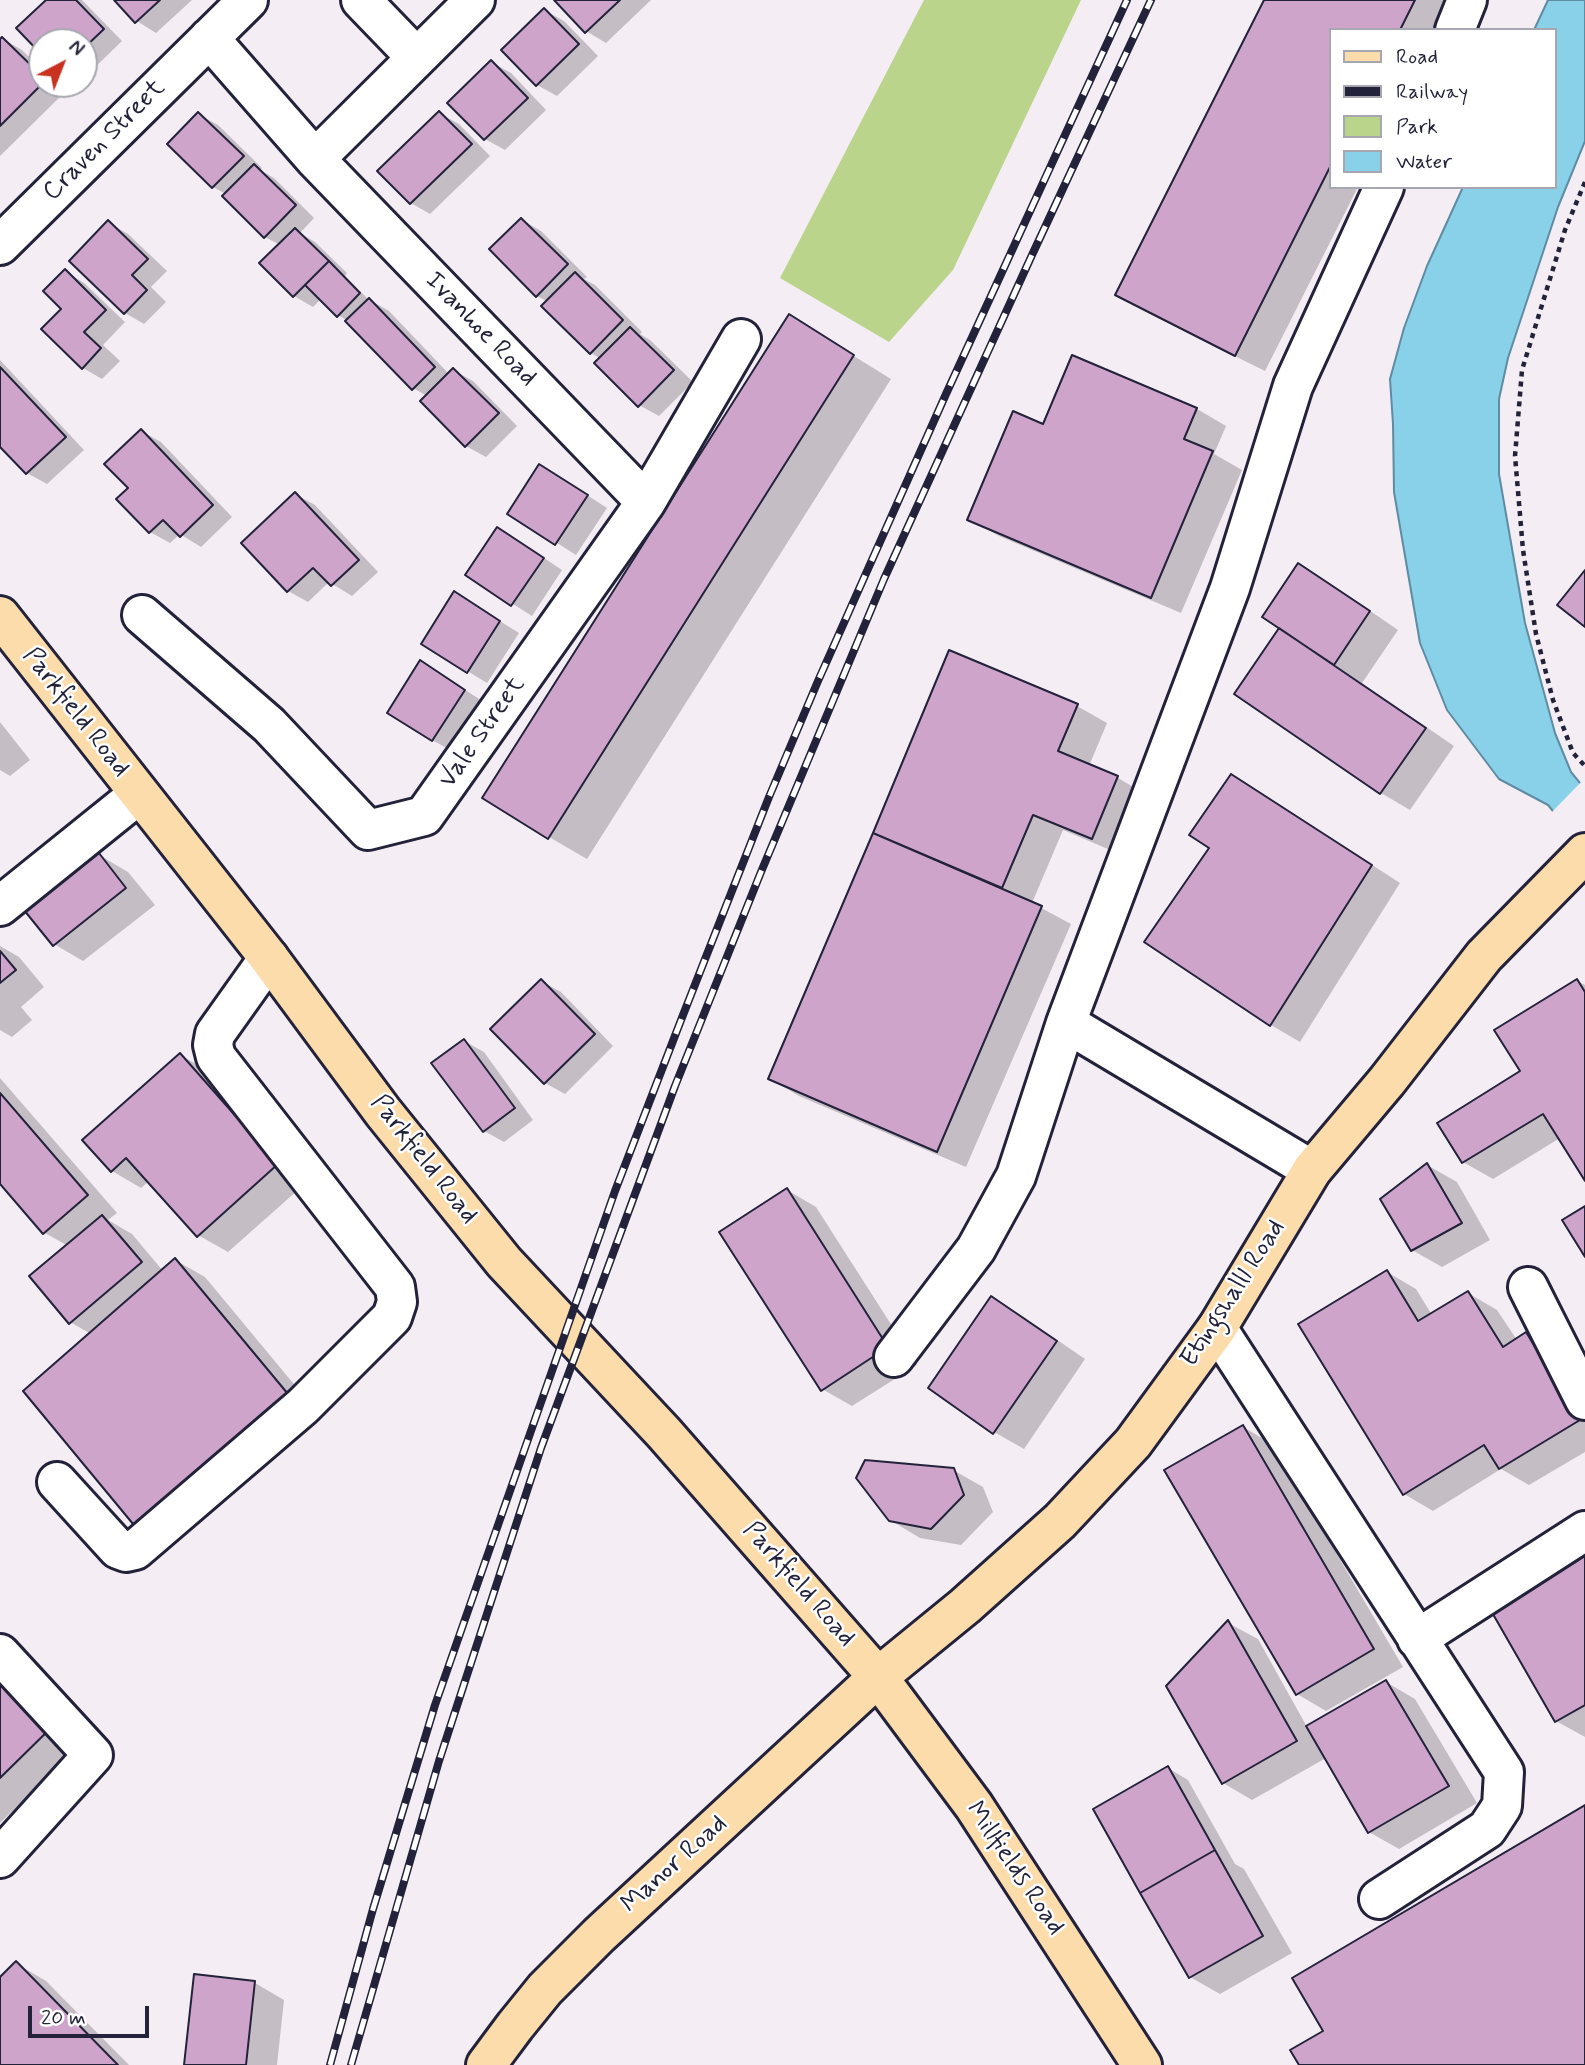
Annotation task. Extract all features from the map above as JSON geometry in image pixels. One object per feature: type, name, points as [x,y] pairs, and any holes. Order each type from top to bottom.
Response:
[{"type":"main road","name":"Parkfield Road","points":[[0,616],[269,958],[383,1112],[504,1262],[664,1433],[878,1677]]},
{"type":"main road","name":"Etingshalll Road","points":[[878,1677],[965,1606],[1060,1521],[1133,1443],[1217,1328],[1312,1170],[1387,1081],[1484,956],[1585,853]]},
{"type":"main road","name":"Manor Road","points":[[486,2065],[545,1989],[599,1935],[878,1677]]},
{"type":"main road","name":"Millfields Road","points":[[878,1677],[974,1806],[1142,2065]]},
{"type":"street","name":"Craven Street","points":[[0,245],[248,0]]},
{"type":"street","points":[[361,0],[416,57]]},
{"type":"street","points":[[315,159],[475,0]]},
{"type":"street","points":[[1456,28],[1467,0]]},
{"type":"street","name":"Ivanhoe Road","points":[[209,38],[315,159],[646,502]]},
{"type":"street","points":[[894,1357],[976,1249],[1016,1176],[1066,1023],[1230,588],[1293,386],[1383,189]]},
{"type":"street","name":"Vale Street","points":[[142,615],[269,725],[368,830],[424,816],[646,502],[741,339]]},
{"type":"street","points":[[0,906],[139,794]]},
{"type":"street","points":[[57,1482],[118,1549],[126,1552],[135,1550],[303,1406],[392,1317],[397,1302],[395,1287],[216,1057],[213,1045],[215,1034],[269,958]]},
{"type":"street","points":[[1066,1023],[1312,1170]]},
{"type":"street","points":[[1528,1287],[1585,1400]]},
{"type":"street","points":[[1217,1328],[1504,1772],[1502,1806],[1487,1829],[1379,1899]]},
{"type":"street","points":[[1418,1639],[1585,1531]]},
{"type":"street","points":[[0,1654],[93,1755],[0,1857]]},
{"type":"path","points":[[1585,182],[1565,230],[1522,370],[1515,456],[1536,634],[1553,700],[1573,753],[1585,766]]},
{"type":"green space","points":[[924,0],[1081,0],[953,270],[889,342],[780,278]]},
{"type":"water","points":[[1548,0],[1585,0],[1585,141],[1558,207],[1508,358],[1499,399],[1499,474],[1525,623],[1555,733],[1571,772],[1585,789],[1585,850],[1548,805],[1499,779],[1447,710],[1420,643],[1394,492],[1390,379],[1404,328],[1427,266],[1462,189],[1557,189],[1557,28],[1535,28]]},
{"type":"pier","points":[[1583,780],[1585,783],[1585,854],[1550,814]]},
{"type":"building","points":[[46,0],[76,0],[104,29],[98,35],[98,28],[28,28],[28,40],[16,28]]},
{"type":"building","points":[[114,0],[160,0],[135,23]]},
{"type":"building","points":[[554,0],[620,0],[585,33]]},
{"type":"building","points":[[1264,0],[1415,0],[1401,28],[1330,28],[1330,167],[1235,356],[1115,295]]},
{"type":"building","points":[[544,8],[579,44],[536,86],[501,50]]},
{"type":"building","points":[[2,37],[28,62],[28,98],[0,126]]},
{"type":"building","points":[[491,60],[528,98],[484,140],[447,103]]},
{"type":"building","points":[[439,111],[472,144],[410,204],[377,171]]},
{"type":"building","points":[[198,112],[244,156],[212,188],[167,144]]},
{"type":"building","points":[[254,164],[296,205],[264,238],[222,196]]},
{"type":"building","points":[[521,218],[568,264],[536,297],[489,249]]},
{"type":"building","points":[[108,220],[148,259],[132,275],[147,290],[124,314],[69,261]]},
{"type":"building","points":[[295,228],[329,261],[293,297],[259,263]]},
{"type":"building","points":[[329,261],[360,293],[337,317],[305,285]]},
{"type":"building","points":[[65,269],[106,310],[84,332],[101,348],[82,369],[41,329],[61,309],[43,291]]},
{"type":"building","points":[[575,272],[623,320],[590,354],[541,306]]},
{"type":"building","points":[[369,298],[435,367],[412,390],[345,321]]},
{"type":"building","points":[[789,314],[854,355],[548,839],[482,798]]},
{"type":"building","points":[[630,327],[674,370],[638,407],[594,363]]},
{"type":"building","points":[[1072,355],[1197,408],[1184,439],[1213,451],[1151,598],[967,520],[1013,411],[1043,424]]},
{"type":"building","points":[[0,367],[66,437],[26,474],[0,447]]},
{"type":"building","points":[[453,368],[499,413],[465,447],[420,401]]},
{"type":"building","points":[[141,429],[213,505],[180,537],[163,520],[149,533],[116,499],[128,488],[104,464]]},
{"type":"building","points":[[539,464],[588,495],[555,545],[507,514]]},
{"type":"building","points":[[295,492],[359,560],[331,586],[313,568],[287,592],[241,543]]},
{"type":"building","points":[[497,527],[544,558],[511,606],[465,575]]},
{"type":"building","points":[[1298,563],[1370,611],[1334,665],[1262,617]]},
{"type":"building","points":[[1585,570],[1585,627],[1557,605]]},
{"type":"building","points":[[454,591],[500,621],[467,673],[421,644]]},
{"type":"building","points":[[1279,628],[1426,728],[1380,794],[1234,694]]},
{"type":"building","points":[[949,650],[1078,704],[1058,751],[1118,776],[1092,839],[1033,815],[1002,888],[873,833]]},
{"type":"building","points":[[420,660],[465,690],[432,741],[387,713]]},
{"type":"building","points":[[1231,774],[1372,865],[1270,1026],[1144,942],[1209,848],[1189,835]]},
{"type":"building","points":[[873,833],[1042,906],[937,1152],[768,1079]]},
{"type":"building","points":[[99,853],[126,888],[53,946],[24,910]]},
{"type":"building","points":[[0,951],[16,970],[0,983]]},
{"type":"building","points":[[541,979],[595,1034],[544,1084],[490,1029]]},
{"type":"building","points":[[1577,979],[1585,992],[1585,1181],[1543,1114],[1462,1163],[1437,1123],[1520,1071],[1494,1030]]},
{"type":"building","points":[[464,1039],[515,1108],[483,1132],[431,1063]]},
{"type":"building","points":[[180,1053],[278,1164],[197,1237],[126,1158],[111,1172],[82,1140]]},
{"type":"building","points":[[0,1093],[88,1195],[43,1234],[0,1184]]},
{"type":"building","points":[[1427,1163],[1462,1223],[1411,1251],[1380,1199]]},
{"type":"building","points":[[787,1188],[888,1347],[821,1391],[719,1232]]},
{"type":"building","points":[[1585,1206],[1585,1257],[1562,1220]]},
{"type":"building","points":[[102,1215],[142,1262],[69,1324],[29,1276]]},
{"type":"building","points":[[175,1258],[293,1400],[138,1530],[23,1391]]},
{"type":"building","points":[[1387,1270],[1418,1321],[1468,1291],[1503,1347],[1526,1332],[1580,1420],[1499,1469],[1484,1445],[1403,1495],[1298,1324]]},
{"type":"building","points":[[991,1296],[1057,1341],[993,1434],[928,1388]]},
{"type":"building","points":[[1243,1425],[1374,1649],[1296,1695],[1164,1470]]},
{"type":"building","points":[[865,1460],[954,1468],[964,1495],[931,1529],[889,1521],[856,1478]]},
{"type":"building","points":[[1585,1554],[1585,1705],[1555,1722],[1490,1609]]},
{"type":"building","points":[[1228,1620],[1297,1741],[1222,1784],[1166,1686]]},
{"type":"building","points":[[0,1662],[58,1721],[0,1778]]},
{"type":"building","points":[[1386,1680],[1449,1786],[1368,1833],[1306,1726]]},
{"type":"building","points":[[1168,1766],[1215,1850],[1140,1893],[1093,1809]]},
{"type":"building","points":[[1585,1805],[1585,2065],[1299,2065],[1290,2050],[1323,2031],[1292,1978]]},
{"type":"building","points":[[1215,1850],[1263,1936],[1189,1978],[1140,1893]]},
{"type":"building","points":[[16,1961],[118,2065],[0,2065],[0,1977]]},
{"type":"building","points":[[194,1974],[255,1981],[246,2065],[184,2065]]},
{"type":"railway","points":[[330,2065],[373,1909],[435,1705],[615,1191],[769,797],[818,681],[1127,0]]},
{"type":"railway","points":[[351,2065],[439,1761],[541,1448],[675,1086],[884,579],[1151,0]]}]
